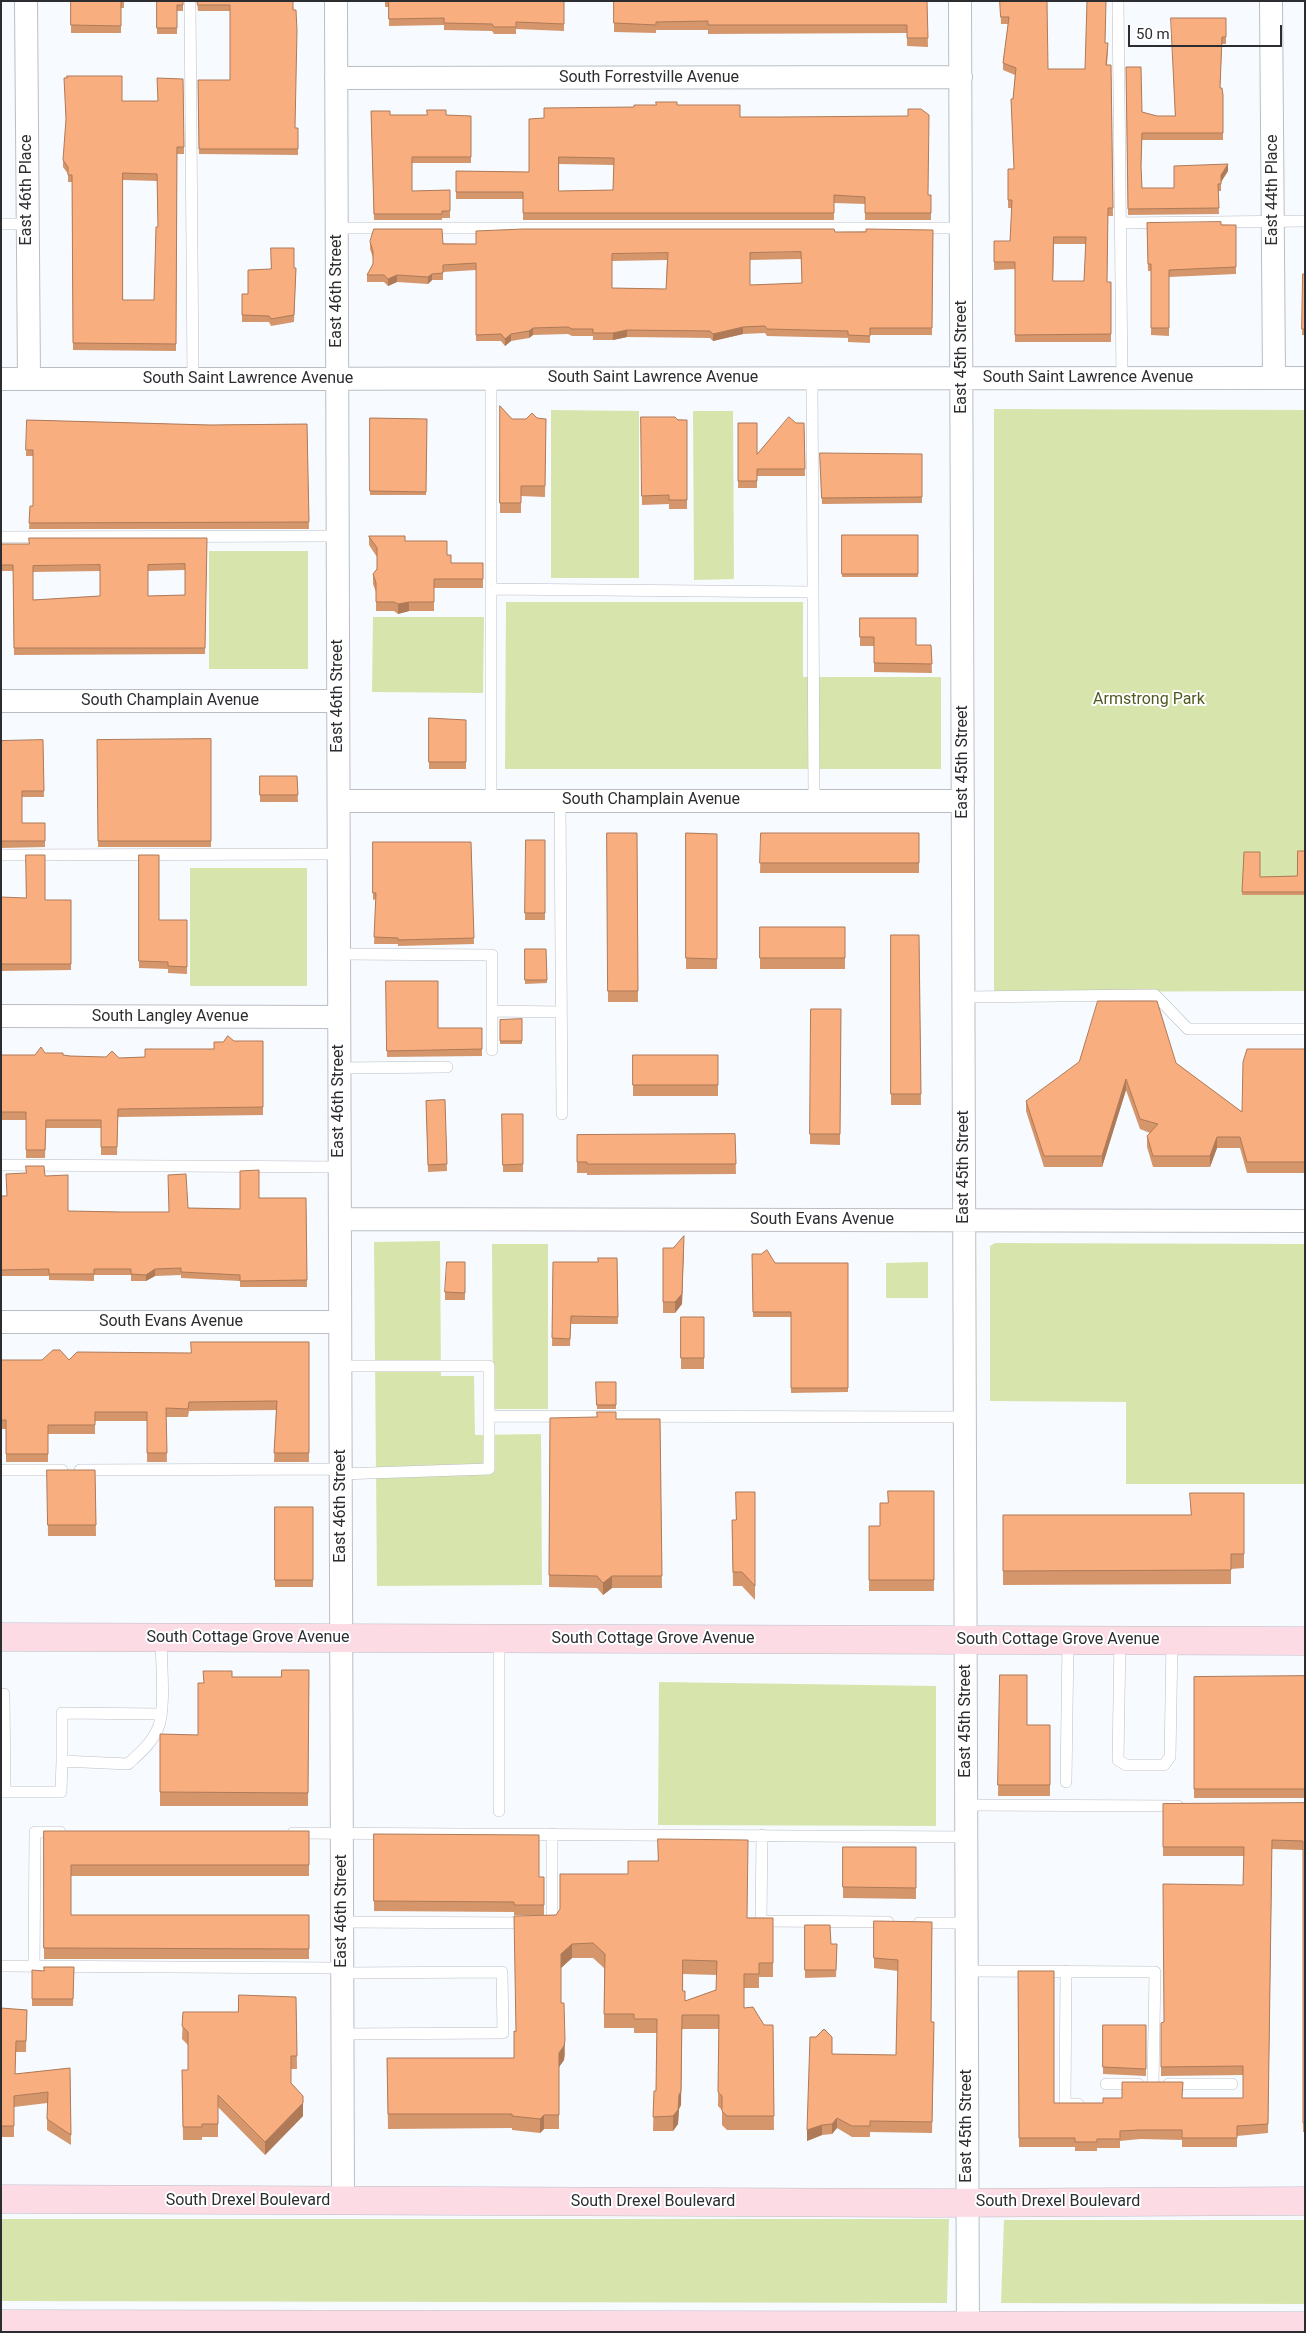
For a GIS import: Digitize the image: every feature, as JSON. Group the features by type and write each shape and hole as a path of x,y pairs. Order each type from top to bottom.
{"street":[{"name":"East 46th Place","path":"26,1 29,379"},
{"name":"East 46th Street","path":"336,1 342,2201"},
{"name":"East 45th Street","path":"960,1 968,2329"},
{"name":"East 44th Place","path":"1271,1 1274,378"},
{"name":"South Forrestville Avenue","path":"336,78 961,78"},
{"name":"South Saint Lawrence Avenue","path":"1,379 1305,378"},
{"name":"South Champlain Avenue","path":"1,701 338,701"},
{"name":"South Champlain Avenue","path":"338,801 963,801"},
{"name":"South Langley Avenue","path":"1,1016 339,1018"},
{"name":"South Evans Avenue","path":"340,1219 1305,1221"},
{"name":"South Evans Avenue","path":"1,1322 340,1322"},
{"name":"South Cottage Grove Avenue","path":"1,1638 1305,1641"},
{"name":"South Drexel Boulevard","path":"1,2199 968,2202 1305,2201"},
{"path":"1,2324 340,2329 968,2329 1305,2326"}],"lane":[{"path":"190,1 193,379"},
{"path":"1118,1 1122,378"},
{"path":"1121,223 1305,221"},
{"path":"1,224 28,224"},
{"path":"337,228 961,228"},
{"path":"812,378 814,800"},
{"path":"491,379 492,800"},
{"path":"1,537 338,536"},
{"path":"491,588 812,592"},
{"path":"560,800 562,1114"},
{"path":"1,855 339,854"},
{"path":"339,954 492,955 492,1050"},
{"path":"964,996 1155,995 1188,1029 1305,1029"},
{"path":"492,1011 561,1012"},
{"path":"339,1068 447,1067"},
{"path":"1,1165 340,1166"},
{"path":"1,1470 341,1471 489,1469 489,1366 340,1366"},
{"path":"489,1416 965,1417"},
{"path":"62,1761 128,1764 146,1748 158,1727 161,1714 161,1638"},
{"path":"499,1811 500,1639"},
{"path":"1066,1782 1068,1640"},
{"path":"1120,1640 1118,1760 1126,1765 1164,1765 1170,1756 1172,1641"},
{"path":"4,1694 3,1792 61,1792 62,1713 161,1714"},
{"path":"966,1805 1195,1806"},
{"path":"34,1967 35,1832 74,1832"},
{"path":"277,1833 966,1837"},
{"path":"342,1922 552,1923 552,1834"},
{"path":"762,1835 761,1921 967,1923"},
{"path":"1,1966 502,1972 502,2033 342,2034"},
{"path":"967,1971 1155,1972 1153,2084"},
{"path":"1066,1971 1065,2104 1091,2103"},
{"path":"1106,2084 1232,2084"}],"green space":[{"name":"Armstrong Park","path":"994,409 1305,410 1305,991 994,992"},
{"path":"551,410 639,411 639,578 551,578"},
{"path":"693,411 733,411 734,579 694,580"},
{"path":"209,551 308,551 308,669 209,669"},
{"path":"506,602 803,602 803,677 941,677 941,769 505,769"},
{"path":"373,617 484,617 483,693 372,692"},
{"path":"190,868 307,868 307,986 190,986"},
{"path":"440,1241 441,1376 474,1376 475,1435 541,1434 542,1585 377,1586 374,1242"},
{"path":"995,1243 1305,1244 1305,1484 1126,1484 1126,1402 990,1401 990,1246"},
{"path":"492,1244 548,1244 548,1409 493,1409"},
{"path":"928,1262 928,1298 886,1298 886,1263"},
{"path":"659,1682 936,1686 936,1826 658,1825"},
{"path":"1,2219 949,2219 947,2303 1,2301"},
{"path":"1004,2220 1305,2220 1305,2304 1001,2303"}],"building":[{"path":"71,1 121,1 121,26 71,25"},
{"path":"157,1 183,1 183,5 177,5 177,28 157,28"},
{"path":"197,1 293,1 293,10 296,10 297,30 295,128 298,128 298,149 199,149 198,80 230,80 230,5 198,5"},
{"path":"389,1 564,1 564,24 516,22 516,27 494,27 492,24 444,23 444,18 389,19"},
{"path":"614,1 927,1 928,38 907,38 907,25 708,25 708,21 656,22 656,25 614,23"},
{"path":"1000,1 1047,1 1048,69 1085,69 1087,1 1106,1 1105,43 1108,43 1106,65 1111,65 1113,208 1108,208 1107,282 1111,282 1111,334 1015,335 1015,262 994,262 994,241 1010,241 1012,200 1008,200 1008,169 1014,169 1011,99 1013,99 1016,68 1003,63 1009,17 1001,17","holes":["1054,237 1086,237 1084,281 1053,281"]},
{"path":"1171,18 1226,18 1226,37 1222,37 1220,88 1222,88 1223,95 1223,133 1142,133 1142,188 1174,188 1174,166 1228,164 1221,175 1221,184 1218,184 1219,208 1128,209 1126,67 1141,67 1142,112 1157,116 1175,116"},
{"path":"67,76 122,76 122,101 158,101 157,78 183,79 184,147 177,147 176,344 73,343 72,175 68,175 68,167 63,160 66,119 64,78 67,78","holes":["123,173 157,174 158,227 156,227 154,300 123,300"]},
{"path":"656,102 677,102 677,105 740,105 740,117 908,116 908,109 921,109 929,115 928,195 931,195 931,213 865,213 865,197 834,195 834,213 523,213 523,192 456,192 456,171 529,172 529,119 544,118 544,108 656,105","holes":["559,157 614,158 613,190 559,191"]},
{"path":"427,110 446,110 446,115 471,116 471,157 412,157 412,191 450,190 450,211 442,211 442,214 374,214 371,111 390,111 390,115 427,115"},
{"path":"1221,222 1221,225 1236,225 1236,267 1169,270 1169,328 1151,328 1151,264 1148,264 1147,223"},
{"path":"374,229 442,229 443,244 476,244 476,231 523,229 834,229 835,232 866,232 866,229 933,230 932,328 870,328 870,336 848,335 848,331 767,329 765,326 743,327 713,334 710,331 627,330 613,333 593,333 593,329 572,329 568,327 533,328 529,331 511,334 505,339 501,334 476,335 476,263 443,265 443,273 432,274 428,277 397,275 388,279 384,275 367,275 373,264 373,251 370,242","holes":["801,252 802,283 750,285 750,253","668,253 666,289 612,288 612,254"]},
{"path":"271,248 294,248 294,268 296,268 294,315 271,319 269,316 242,315 242,294 248,294 248,270 271,269"},
{"path":"1303,274 1305,274 1305,329 1302,329"},
{"path":"500,406 512,419 526,419 532,413 537,418 546,419 545,486 521,486 521,503 500,503"},
{"path":"641,417 675,417 678,420 687,420 687,500 669,500 669,495 642,496"},
{"path":"789,417 796,423 804,423 805,469 757,469 757,481 738,481 738,423 757,423 757,454"},
{"path":"370,418 427,419 426,492 370,491"},
{"path":"27,420 210,425 307,424 309,522 29,523 30,506 33,506 33,450 26,450"},
{"path":"820,453 922,454 922,497 822,498"},
{"path":"842,535 918,535 918,574 842,574"},
{"path":"369,536 405,536 405,541 447,541 447,555 451,555 451,563 483,563 483,579 434,579 434,602 398,604 394,602 376,602 376,583 373,574 377,569 377,548"},
{"path":"29,538 207,538 205,648 14,648 13,565 1,565 1,544 29,544","holes":["185,564 185,595 148,596 148,565","100,565 100,596 33,600 33,566"]},
{"path":"860,618 916,618 916,645 931,645 932,664 874,663 874,637 860,637"},
{"path":"429,718 466,720 466,762 429,762"},
{"path":"211,739 211,841 98,841 97,740"},
{"path":"43,740 44,791 22,791 22,823 45,823 45,841 1,841 1,741"},
{"path":"260,776 297,776 298,795 260,795"},
{"path":"607,833 637,833 638,991 608,991"},
{"path":"686,833 717,834 717,959 686,958"},
{"path":"761,833 919,833 919,863 760,863"},
{"path":"526,840 545,840 545,913 525,913"},
{"path":"373,842 471,842 474,938 398,940 398,938 374,937 376,893 373,893"},
{"path":"1298,851 1305,851 1305,892 1242,892 1244,852 1260,852 1260,877 1297,876"},
{"path":"26,855 45,855 45,900 71,900 71,964 1,964 1,897 26,898"},
{"path":"139,855 159,855 159,920 187,920 187,967 168,966 168,962 139,961"},
{"path":"760,927 845,927 845,958 760,958"},
{"path":"891,935 919,935 921,1094 891,1094"},
{"path":"525,949 546,949 547,980 525,980"},
{"path":"386,981 438,981 438,1028 482,1028 482,1049 387,1051"},
{"path":"1098,1001 1157,1001 1176,1063 1242,1112 1243,1062 1247,1049 1305,1049 1305,1162 1247,1162 1240,1137 1217,1137 1210,1156 1153,1156 1147,1136 1158,1124 1140,1119 1126,1079 1102,1156 1044,1156 1026,1101 1079,1062"},
{"path":"811,1009 841,1009 840,1134 810,1134"},
{"path":"522,1019 522,1041 500,1041 500,1020"},
{"path":"228,1036 234,1041 263,1041 263,1107 118,1109 117,1147 101,1147 101,1120 46,1120 45,1150 26,1150 26,1112 1,1112 1,1055 35,1055 41,1047 45,1053 63,1053 63,1055 70,1056 106,1057 112,1051 119,1058 145,1057 145,1049 214,1049 214,1042 223,1042"},
{"path":"633,1055 718,1055 718,1085 633,1085"},
{"path":"445,1100 447,1164 428,1165 426,1101"},
{"path":"502,1114 523,1114 523,1164 503,1165"},
{"path":"735,1134 736,1164 587,1164 587,1162 577,1162 577,1135"},
{"path":"26,1166 44,1166 45,1176 68,1175 68,1211 122,1212 169,1212 168,1175 186,1174 188,1208 240,1209 240,1171 259,1170 259,1198 306,1198 307,1280 240,1281 240,1275 181,1272 181,1268 155,1269 146,1275 131,1274 131,1269 94,1269 94,1274 49,1274 49,1269 1,1270 1,1196 7,1196 6,1174 26,1173"},
{"path":"684,1236 682,1294 675,1302 663,1302 663,1248 673,1248"},
{"path":"767,1250 775,1263 848,1263 848,1388 791,1388 791,1312 753,1312 752,1254 761,1254"},
{"path":"598,1258 617,1258 618,1317 571,1316 570,1339 552,1338 553,1262 598,1262"},
{"path":"447,1262 465,1262 465,1293 445,1292"},
{"path":"681,1317 704,1317 704,1358 681,1358"},
{"path":"191,1342 309,1342 309,1453 274,1453 277,1401 189,1402 188,1409 166,1408 167,1453 147,1453 147,1412 95,1412 95,1425 48,1425 48,1454 6,1454 6,1420 1,1420 1,1360 42,1360 53,1350 60,1350 69,1360 77,1352 191,1353"},
{"path":"596,1382 616,1382 616,1405 597,1405"},
{"path":"597,1412 616,1412 616,1419 660,1419 662,1576 612,1576 603,1583 597,1576 549,1575 550,1418 597,1417"},
{"path":"47,1470 95,1470 96,1525 48,1525"},
{"path":"888,1491 934,1491 934,1580 869,1580 869,1526 880,1526 880,1503 888,1503"},
{"path":"736,1492 755,1492 755,1586 742,1572 733,1572 732,1520 736,1520"},
{"path":"1190,1493 1244,1493 1244,1554 1231,1554 1231,1570 1003,1571 1003,1515 1191,1515"},
{"path":"275,1507 313,1507 313,1580 275,1580"},
{"path":"282,1670 309,1670 308,1793 160,1792 160,1734 198,1735 198,1683 204,1683 203,1671 232,1671 232,1677 281,1677"},
{"path":"1000,1675 1027,1675 1027,1725 1050,1725 1050,1785 998,1785"},
{"path":"1305,1676 1305,1789 1194,1789 1194,1677"},
{"path":"1305,1803 1305,2123 1303,2123 1303,1841 1272,1840 1268,2124 1237,2126 1237,2138 1182,2138 1182,2130 1140,2130 1120,2131 1120,2139 1097,2139 1097,2142 1075,2142 1075,2138 1019,2138 1018,1971 1054,1971 1054,2103 1103,2103 1103,2098 1122,2098 1122,2082 1183,2082 1182,2098 1243,2098 1243,2066 1161,2067 1161,2023 1164,2022 1163,1884 1243,1885 1244,1847 1163,1847 1163,1804"},
{"path":"44,1831 309,1831 309,1865 71,1865 71,1915 309,1915 309,1949 44,1948"},
{"path":"374,1834 539,1835 539,1877 544,1877 544,1905 514,1905 514,1902 374,1901"},
{"path":"658,1839 748,1840 747,1918 773,1918 773,1963 759,1963 759,1974 744,1974 744,2008 753,2007 764,2025 773,2025 774,2116 727,2116 722,2111 722,2096 718,2092 719,2015 682,2015 681,2091 678,2110 673,2116 653,2117 654,2091 656,2091 657,2019 634,2019 634,2014 604,2014 605,1954 593,1943 572,1944 561,1954 561,2003 564,2003 565,2040 564,2046 559,2053 559,2115 544,2115 540,2119 512,2116 512,2114 388,2114 387,2058 514,2058 514,2031 516,2032 514,1916 556,1915 560,1909 560,1874 628,1874 628,1861 658,1861","holes":["683,1960 717,1961 716,1990 685,2001 685,1991 683,1991"]},
{"path":"843,1847 916,1847 916,1888 843,1887"},
{"path":"874,1921 932,1922 931,2022 934,2022 932,2122 870,2121 870,2126 852,2126 837,2118 832,2124 807,2130 810,2037 816,2037 824,2029 832,2037 832,2054 896,2055 898,1960 874,1958"},
{"path":"805,1925 830,1925 831,1944 837,1944 836,1970 805,1970"},
{"path":"44,1967 74,1967 73,1999 32,1999 32,1970 44,1971"},
{"path":"239,1995 296,1997 297,2056 291,2056 291,2083 303,2096 303,2103 265,2142 218,2095 218,2124 202,2124 202,2127 183,2127 182,2070 188,2070 188,2032 182,2026 183,2012 238,2012"},
{"path":"1,2008 27,2010 26,2041 16,2041 15,2074 70,2068 71,2135 47,2119 48,2092 14,2096 14,2126 1,2126"},
{"path":"1103,2025 1146,2025 1146,2069 1103,2067"}]}
